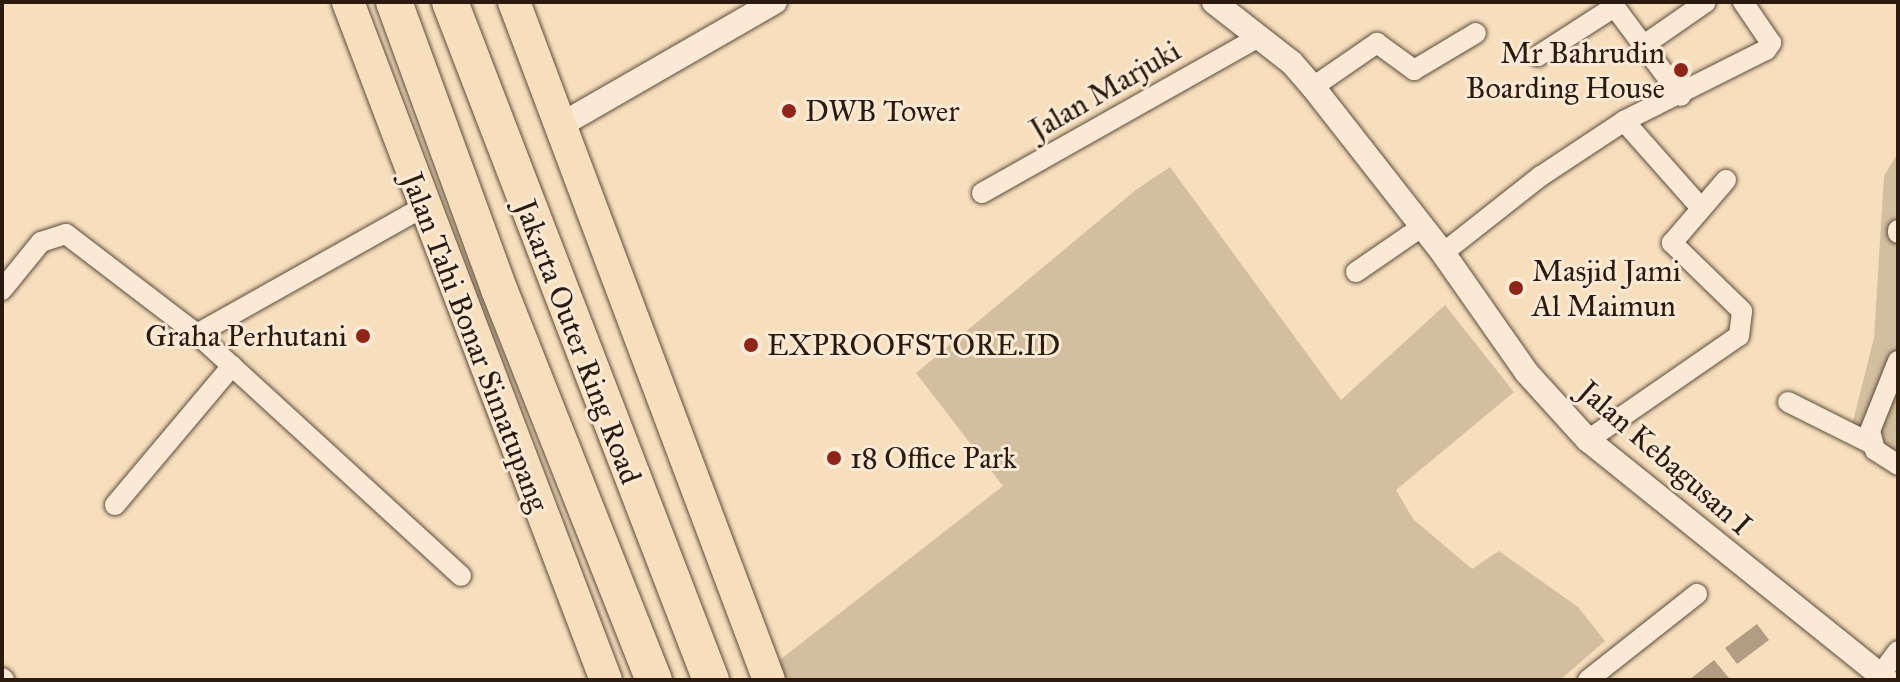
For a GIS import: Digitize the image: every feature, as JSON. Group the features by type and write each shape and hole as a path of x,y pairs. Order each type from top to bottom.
{"highway":[{"name":"Jalan Tahi Bonar Simatupang","path":"348,2 423,207 606,680"},
{"name":"Jakarta Outer Ring Road","path":"394,2 499,289 654,680"},
{"name":"Jakarta Outer Ring Road","path":"450,2 711,680"},
{"path":"514,2 769,680"}],"street":[{"path":"559,126 775,2"},
{"name":"Jalan Kebagusan I","path":"1214,2 1292,63 1313,87 1423,226 1527,373 1588,440 1890,678"},
{"path":"1644,45 1706,2"},
{"path":"1443,253 1541,176 1624,121 1681,96 1770,47 1743,2"},
{"path":"1538,56 1613,4 1681,96"},
{"path":"1313,87 1377,43 1414,70 1476,33"},
{"name":"Jalan Marjuki","path":"982,193 1257,38"},
{"path":"1624,121 1700,207"},
{"path":"1588,440 1739,336 1742,311 1672,243 1726,180"},
{"path":"197,334 423,207"},
{"path":"1356,272 1423,226"},
{"path":"2,290 41,242 66,234 197,334 461,576"},
{"path":"1870,443 1898,361"},
{"path":"115,505 232,366"},
{"path":"1788,402 1870,443 1898,465"},
{"path":"1592,679 1697,594"},
{"path":"1890,678 1898,651"}],"shaded area":[{"path":"1898,153 1898,453 1849,437 1874,338 1884,176"},
{"path":"1170,167 1341,400 1445,305 1514,392 1396,490 1413,519 1472,569 1499,551 1578,607 1605,641 1560,680 754,680 1003,486 916,373 1137,189"},
{"path":"1757,624 1769,640 1737,664 1725,648"},
{"path":"1714,660 1729,678 1689,680"}],"place":[{"name":"Mr Bahrudin Boarding House","path":"1681,70"},
{"name":"DWB Tower","path":"789,111"},
{"name":"Masjid Jami Al Maimun","path":"1516,288"},
{"name":"Graha Perhutani","path":"363,336"},
{"name":"EXPROOFSTORE.ID","path":"751,345"},
{"name":"18 Office Park","path":"834,458"}]}
